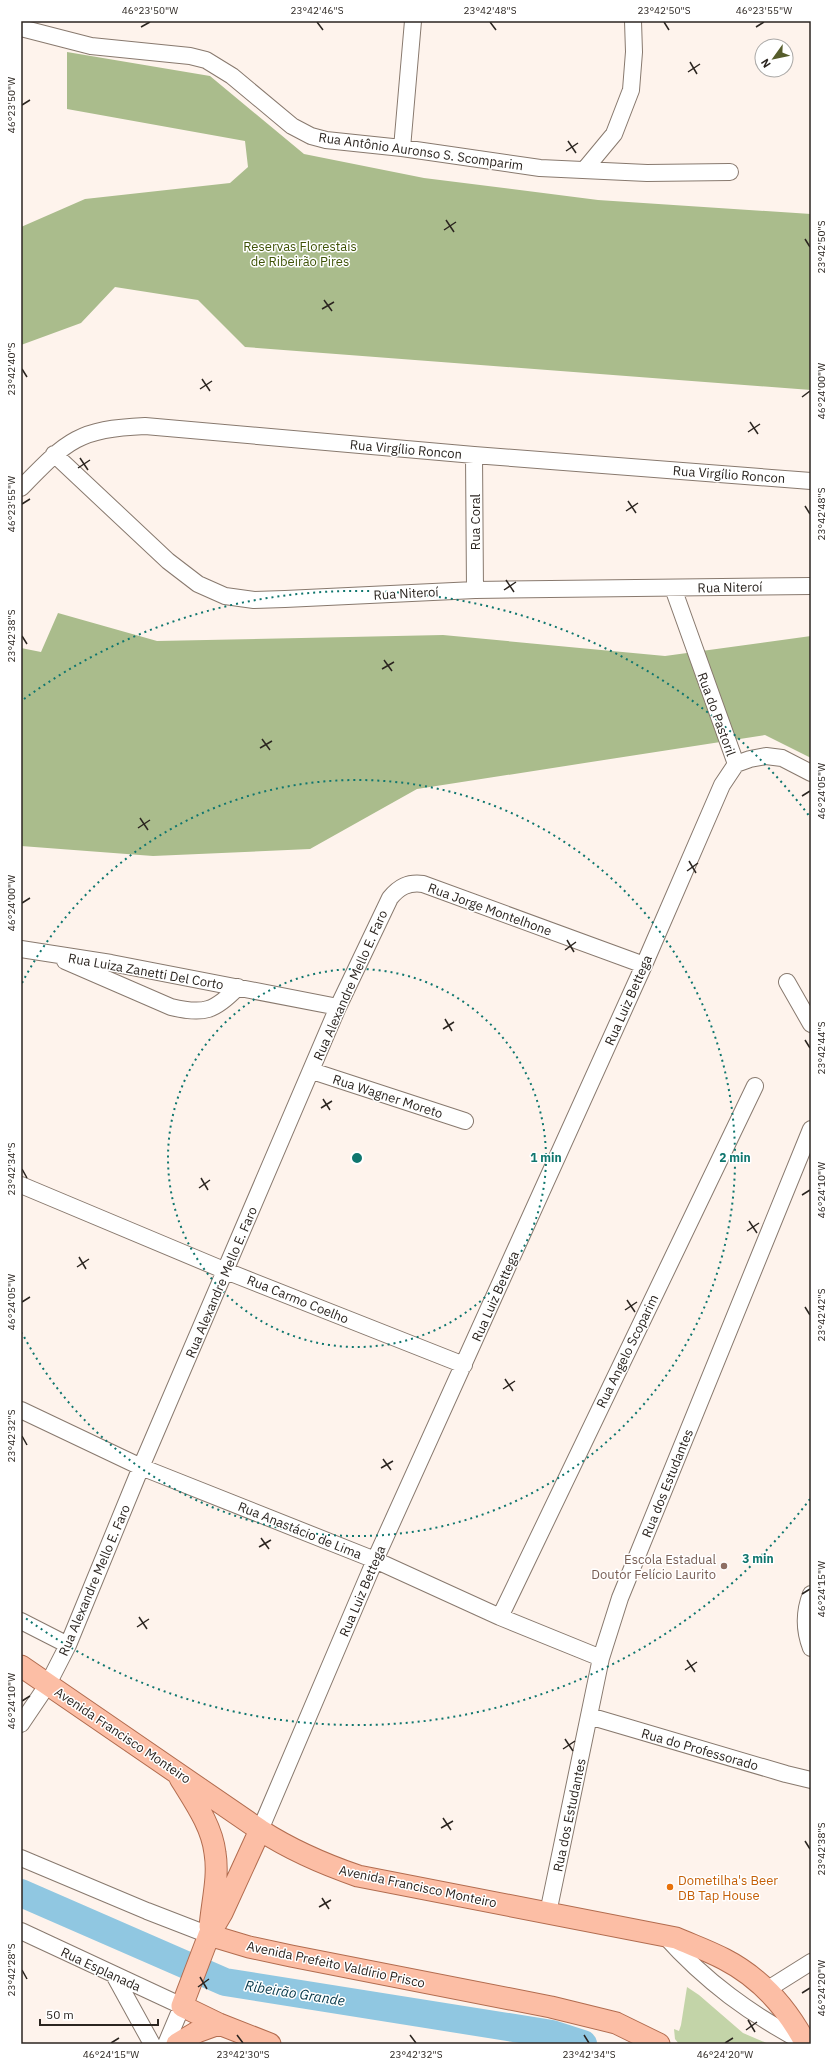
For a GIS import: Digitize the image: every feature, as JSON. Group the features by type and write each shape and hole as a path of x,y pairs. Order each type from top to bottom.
{"main road":[{"name":"Avenida Francisco Monteiro","path":"21,1666 283,1845 321,1863 358,1876 664,1935 724,1959 768,1990 792,2019 806,2043"},
{"path":"176,1771 198,1807 215,1852 216,1874 206,1944"},
{"path":"260,1830 206,1944 182,2006 219,2024 270,2044"},
{"name":"Avenida Prefeito Valdírio Prisco","path":"206,1944 249,1947 551,2007 616,2023 659,2044"},
{"path":"177,2044 197,2032 219,2024"}],"street":[{"path":"402,148 413,21"},
{"path":"585,169 614,134 632,90 634,52 633,21"},
{"name":"Rua Antônio Auronso S. Scomparim","path":"21,28 91,46 190,56 206,60 232,76 292,126 311,136 326,140 402,148 540,168 647,173 730,172"},
{"name":"Rua Virgílio Roncon","path":"21,488 54,454 74,440 91,432 112,428 145,426 474,455 811,481"},
{"name":"Rua Niteroí","path":"54,454 168,561 198,584 225,596 254,600 285,600 475,590 811,586"},
{"name":"Rua Coral","path":"474,455 475,590"},
{"name":"Rua do Pastoril","path":"673,588 736,764 750,759 771,757 782,758 811,773"},
{"name":"Rua Luiz Bettega","path":"260,1830 375,1560 644,965 722,785 736,764"},
{"name":"Rua Jorge Montelhone","path":"402,886 413,883 423,884 644,965"},
{"name":"Rua Alexandre Mello E. Faro","path":"21,1724 48,1684 68,1645 141,1467 312,1071 338,1007 382,911 390,898 402,886"},
{"name":"Rua Luiza Zanetti Del Corto","path":"21,949 111,963 338,1007"},
{"name":"Rua Luiza Zanetti Del Corto","path":"53,955 88,972 171,1007 187,1011 199,1012 214,1009 224,1002 238,987"},
{"path":"787,982 811,1024"},
{"name":"Rua Wagner Moreto","path":"312,1071 465,1121"},
{"name":"Rua Angelo Scoparim","path":"500,1617 755,1086"},
{"name":"Rua dos Estudantes","path":"548,1913 601,1658 620,1598 810,1132"},
{"name":"Rua Carmo Coelho","path":"21,1185 226,1271 464,1365"},
{"name":"Rua Anastácio de Lima","path":"21,1410 141,1467 375,1560 500,1617 601,1658"},
{"path":"811,1594 806,1613 805,1627 811,1648"},
{"path":"21,1621 68,1645"},
{"name":"Rua do Professorado","path":"589,1716 811,1780"},
{"name":"Avenida Prefeito Valdírio Prisco","path":"21,1858 147,1911 206,1944"},
{"name":"Rua Esplanada","path":"21,1931 182,2006"},
{"path":"664,1935 688,1962 732,1999 776,2028 806,2043"},
{"path":"768,1990 811,1962"},
{"path":"114,1975 152,2044"},
{"path":"166,2044 182,2006"}],"green space":[{"name":"Reservas Florestais de Ribeirão Pires","path":"67,52 210,76 304,154 424,178 598,200 811,214 811,390 245,347 198,300 115,287 81,323 21,345 21,227 85,199 230,183 248,167 245,141 67,109"},
{"path":"58,613 157,641 443,635 665,656 811,636 811,758 765,735 417,789 310,849 153,856 21,846 21,648 41,652"},
{"path":"687,1987 699,1995 743,2033 769,2044 679,2044 675,2039 674,2029 679,2031 681,2025"}],"waterway":[{"name":"Ribeirão Grande","path":"21,1893 225,1982 552,2034 583,2044"}],"place":[{"name":"Escola Estadual Doutor Felício Laurito","path":"724,1566"},
{"name":"Dometilha's Beer DB Tap House","path":"670,1887"}]}
